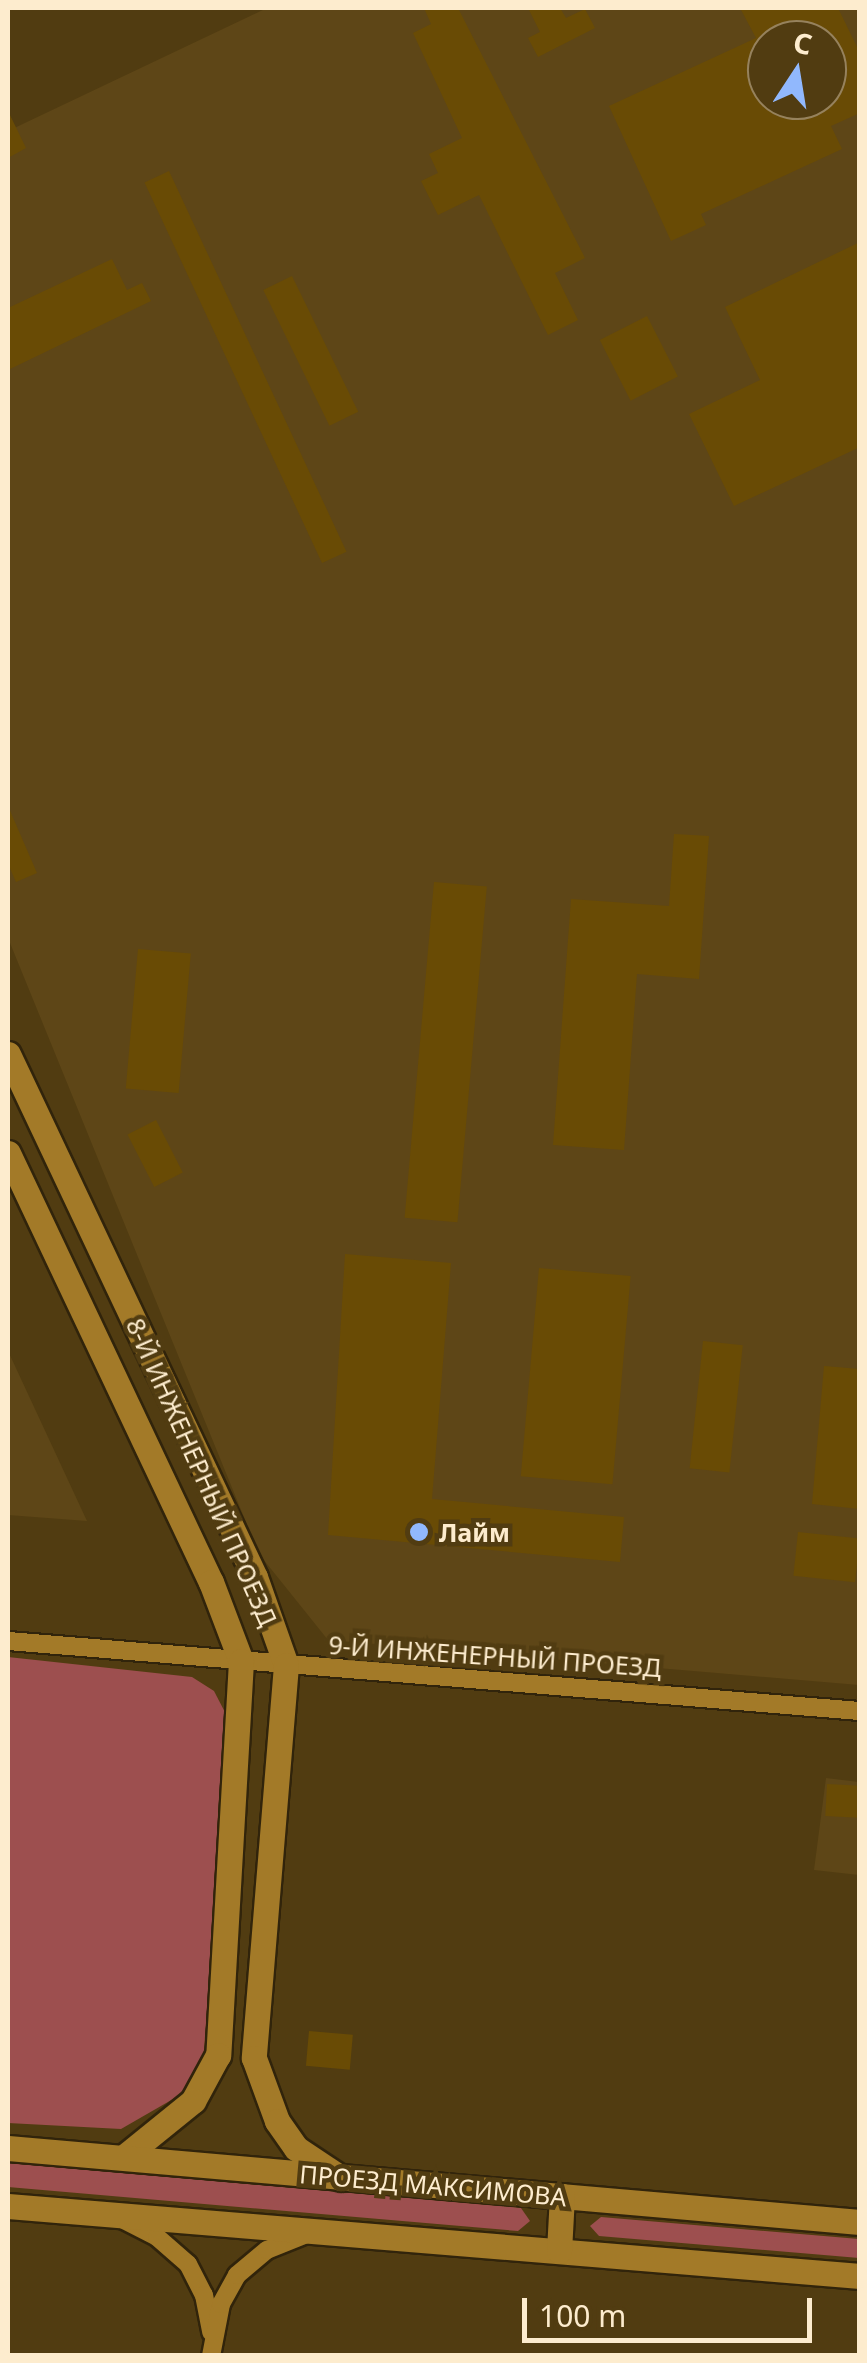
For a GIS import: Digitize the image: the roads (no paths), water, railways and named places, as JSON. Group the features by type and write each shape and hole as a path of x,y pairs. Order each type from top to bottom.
{"street":[{"name":"8-Й ИНЖЕНЕРНЫЙ ПРОЕЗД","path":"8,1054 255,1577 286,1665 254,2058 266,2100 286,2135 314,2163 341,2178"},
{"name":"8-Й ИНЖЕНЕРНЫЙ ПРОЕЗД","path":"8,1152 211,1582 240,1661 218,2056 193,2101 125,2156"},
{"name":"9-Й ИНЖЕНЕРНЫЙ ПРОЕЗД","path":"8,1641 860,1711"},
{"name":"ПРОЕЗД МАКСИМОВА","path":"8,2148 860,2222"},
{"path":"559,2251 562,2196"},
{"path":"8,2206 860,2276"},
{"path":"112,2214 158,2237 188,2264 204,2295 212,2349"},
{"path":"212,2349 221,2304 237,2275 267,2250 316,2230"}],"place":[{"name":"Лайм","path":"419,1532"}]}
